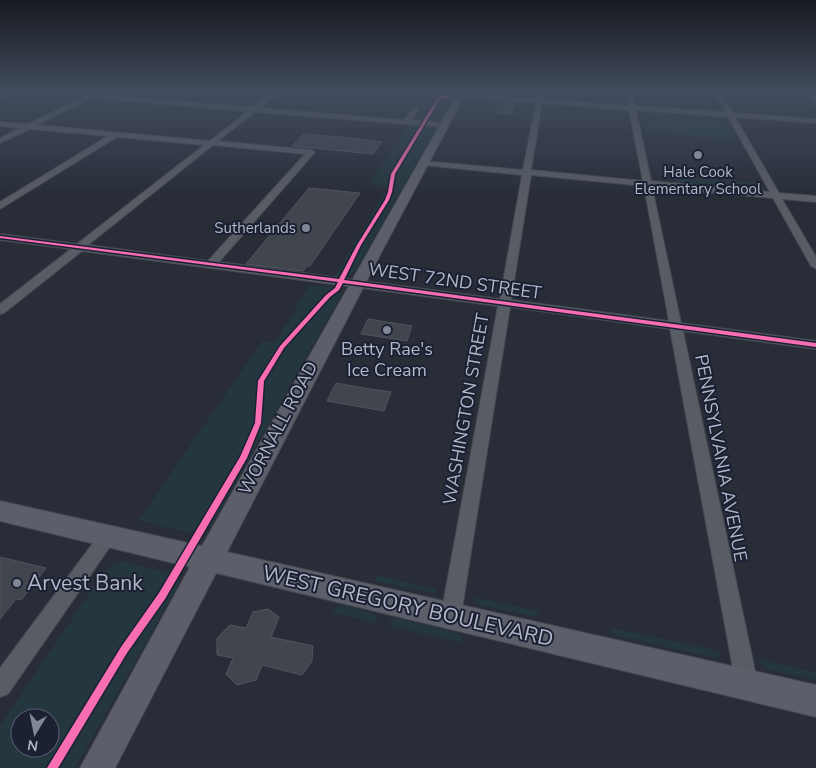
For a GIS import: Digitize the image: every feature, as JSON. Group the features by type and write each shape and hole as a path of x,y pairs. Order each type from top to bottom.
{"main road":[{"name":"WORNALL ROAD","path":"97,768 357,283 443,127"},
{"name":"WEST GREGORY BOULEVARD","path":"0,512 816,701"}],"street":[{"path":"0,141 27,127"},
{"path":"38,127 311,152 211,264"},
{"path":"0,310 230,127"},
{"name":"WASHINGTON STREET","path":"451,616 534,127"},
{"name":"PENNSYLVANIA AVENUE","path":"637,127 747,685"},
{"path":"737,127 816,266"},
{"path":"0,206 116,134"},
{"path":"423,163 816,200"},
{"name":"WEST 72ND STREET","path":"0,237 816,345"},
{"path":"0,686 108,536"}],"shaded area":[{"path":"407,127 437,127 354,273 346,277 334,278 388,187 369,184"},
{"path":"644,127 730,127 739,142 735,139 649,133 649,135 646,135"},
{"path":"677,176 731,181 735,189 676,183 674,178 677,178"},
{"path":"734,181 761,183 766,192 737,189"},
{"path":"310,285 336,288 341,295 211,526 203,530 185,531 166,528 139,520 262,341 275,342"},
{"path":"124,562 170,573 179,581 177,588 75,768 0,768 0,726 10,711 10,758 60,758 60,708 12,708 101,576 113,564"},
{"path":"376,575 436,589 436,594 375,581"},
{"path":"474,597 541,612 535,617 476,604"},
{"path":"346,606 376,615 378,623 331,612 337,607"},
{"path":"394,618 456,632 461,638 461,643 387,625"},
{"path":"609,627 719,651 720,656 715,658 614,635"},
{"path":"756,659 816,672 816,680 769,670"}],"building":[{"path":"304,134 382,142 373,154 292,146"},
{"name":"Sutherlands","path":"309,188 360,193 310,266 307,266 303,271 246,264"},
{"name":"Betty Rae's Ice Cream","path":"368,319 412,326 407,341 361,334"},
{"path":"336,383 391,392 384,411 327,401"},
{"name":"Arvest Bank","path":"0,557 46,568 21,600 16,599 0,619"},
{"path":"268,609 279,617 271,637 313,646 312,661 302,675 262,665 256,680 237,685 226,674 233,658 217,655 217,638 230,625 246,628 253,612"}],"cycle path":[{"path":"52,768 124,650 162,596 243,458 258,423 261,381 282,347 328,296 337,289 359,245 387,200 393,174 422,127"},
{"path":"0,237 816,345"}],"place":[{"name":"Hale Cook Elementary School","path":"698,155"},
{"name":"Sutherlands","path":"306,228"},
{"name":"Betty Rae's Ice Cream","path":"387,330"},
{"name":"Arvest Bank","path":"17,583"}]}
